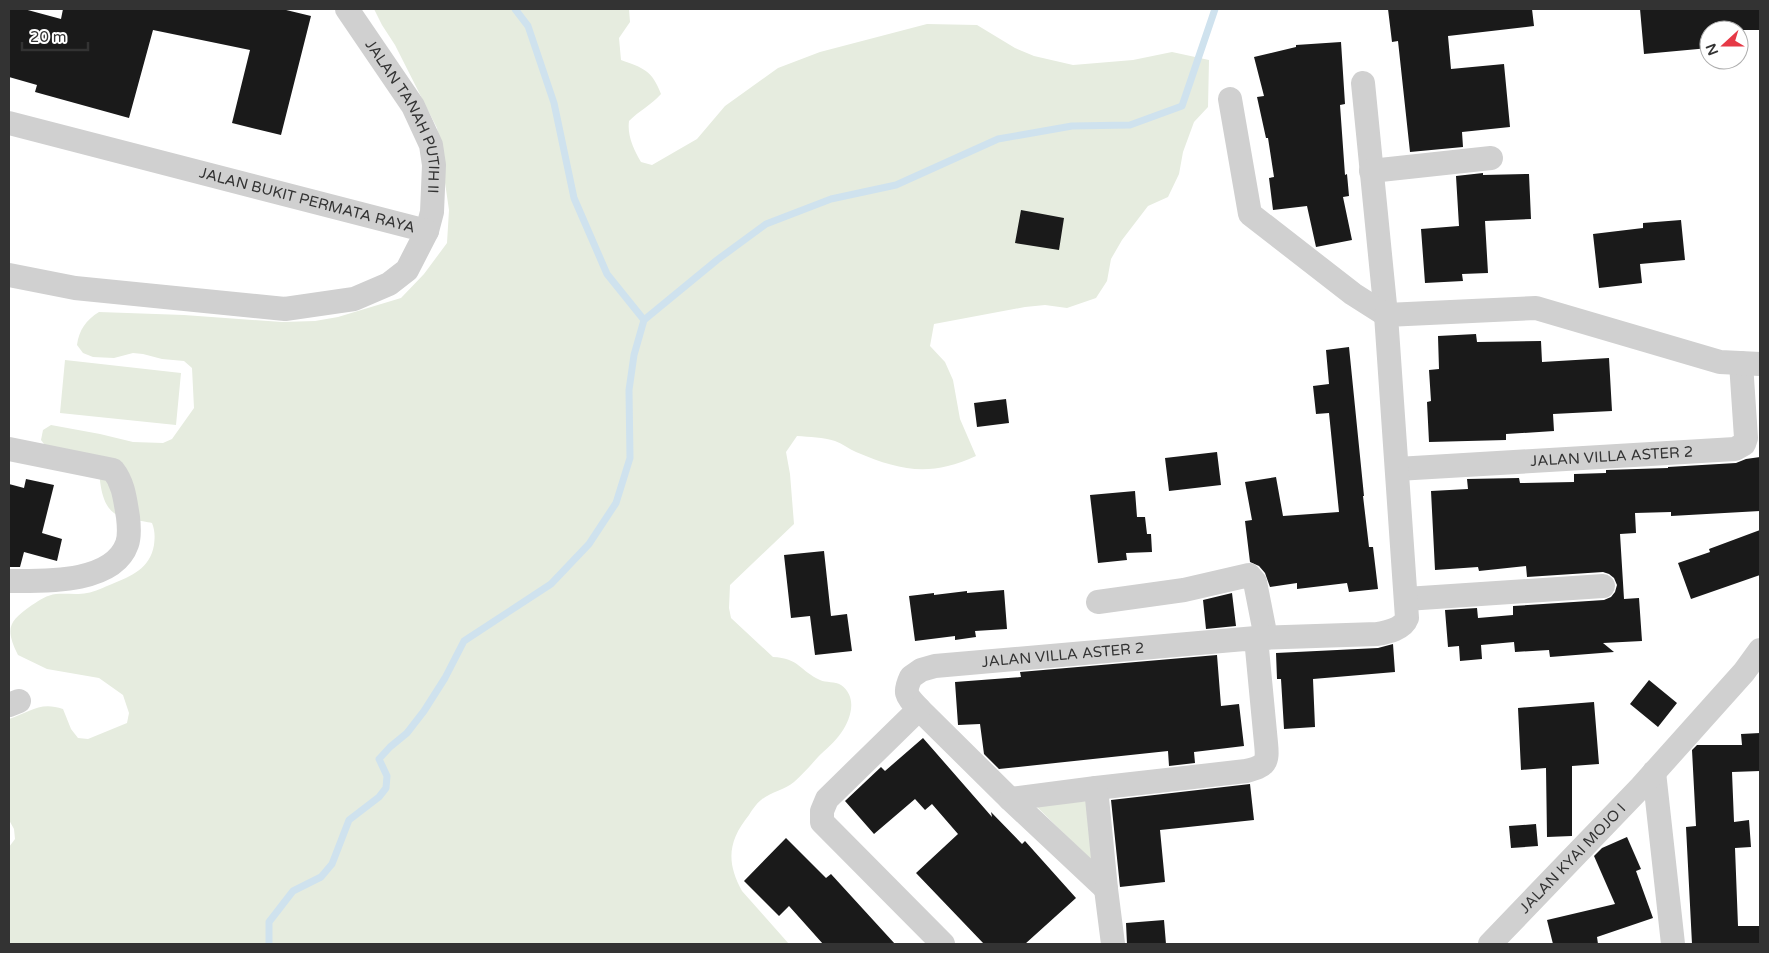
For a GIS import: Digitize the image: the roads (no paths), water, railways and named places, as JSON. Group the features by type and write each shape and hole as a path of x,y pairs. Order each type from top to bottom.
{"street":[{"name":"JALAN TANAH PUTIH II","path":"347,9 413,106 431,145 434,165 432,212 427,231"},
{"name":"JALAN VILLA ASTER 2","path":"1106,889 1010,798 908,697 907,685 911,677 922,670 935,666 1261,638 1386,632 1396,629 1406,622 1386,315 1363,83"},
{"path":"1230,98 1250,214 1352,294 1386,315"},
{"name":"JALAN BUKIT PERMATA RAYA","path":"9,123 427,231 406,270 388,284 354,299 285,309 75,288 9,276"},
{"path":"1371,171 1491,158"},
{"name":"JALAN VILLA ASTER 2","path":"1386,315 1536,308 1720,362 1751,364 1746,438 1744,444 1735,449 1397,469"},
{"path":"9,449 113,470 121,483 129,529 128,543 122,555 113,564 101,570 75,578 9,582"},
{"path":"1010,798 1246,771 1264,764 1267,760 1261,638 1255,582 1249,575 1184,590 1098,602"},
{"path":"1406,599 1603,586"},
{"name":"JALAN KYAI MOJO I","path":"1490,944 1654,772 1744,672 1760,650"},
{"path":"919,708 826,799 822,811 822,822 943,944"},
{"path":"1654,772 1674,944"},
{"path":"1096,788 1113,944"}],"waterway":[{"path":"515,9 528,26 554,103 574,198 607,274 644,320"},
{"path":"269,944 269,922 293,891 321,877 332,864 349,820 379,797 386,788 387,776 379,759 407,733 424,711 445,678 464,641 551,584 589,544 616,503 630,458 629,390 634,355 644,320 717,260 766,224 831,199 896,185 998,139 1072,126 1130,125 1182,106 1215,9"}]}
